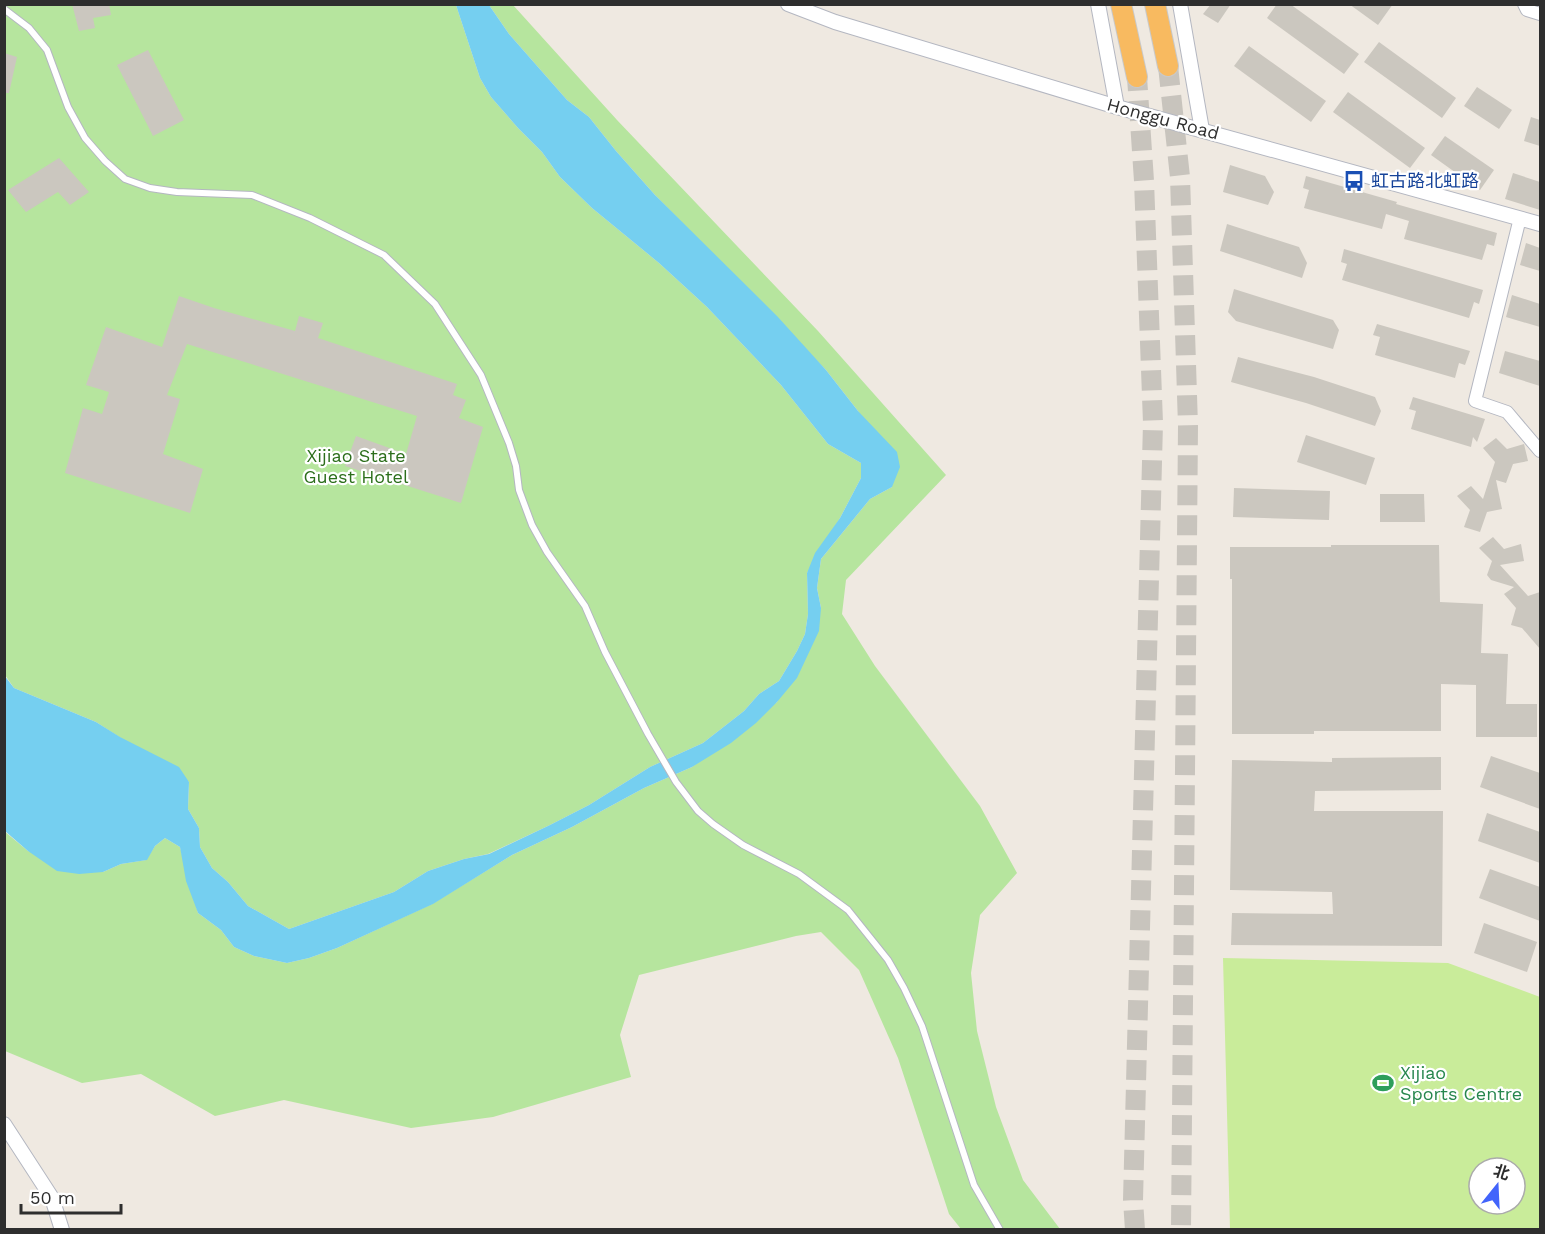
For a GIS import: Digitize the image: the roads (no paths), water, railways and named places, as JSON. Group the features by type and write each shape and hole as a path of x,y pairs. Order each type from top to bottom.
{"highway":[{"path":"1121,4 1137,77"},
{"path":"1155,4 1168,66"}],"street":[{"name":"Honggu Road","path":"788,4 835,22 1117,107 1540,224"},
{"path":"1098,4 1117,107"},
{"path":"1180,4 1202,130"},
{"path":"1524,4 1527,10 1540,14"},
{"path":"1520,218 1475,401 1507,412 1540,451"},
{"path":"4,1124 52,1197 62,1230"}],"lane":[{"path":"4,9 29,28 47,50 68,107 85,138 125,179 150,188 177,192 252,195 310,218 384,255 435,304 481,375 509,444 516,466 519,490 532,525 547,552 585,606 605,652 676,782 698,811 713,824 743,845 799,874 848,910 888,960 922,1026 974,1185 1000,1230"}],"water":[{"path":"456,5 489,5 509,34 567,100 589,117 655,195 777,316 826,370 858,411 897,452 900,467 892,487 870,499 821,559 817,588 821,608 819,631 797,678 756,723 731,743 692,767 644,788 572,827 512,855 433,904 337,948 287,963 254,956 234,947 221,930 198,913 186,881 180,847 165,838 155,846 147,860 121,864 103,872 79,874 57,871 28,851 5,831 4,675 14,688 96,722 179,767 189,782 188,809 199,828 200,847 212,868 228,882 248,906 289,929 394,892 428,871 464,859 489,854 550,825 589,805 650,767 703,743 744,711 759,694 779,681 797,651 805,634 808,614 807,573 815,553 840,518 861,478 861,463 828,444 781,385 707,307 659,263 592,208 560,177 542,152 491,97 480,78"}],"tunnel":[{"path":"1168,66 1180,177 1188,426 1181,1230"},
{"path":"1135,1230 1133,1200 1153,423 1144,181 1137,77"}],"place":[{"name":"虹古路北虹路","path":"1354,181"},
{"name":"Xijiao Sports Centre","path":"1383,1083"}],"park label":[{"name":"Xijiao State Guest Hotel","path":"356,466"}]}
